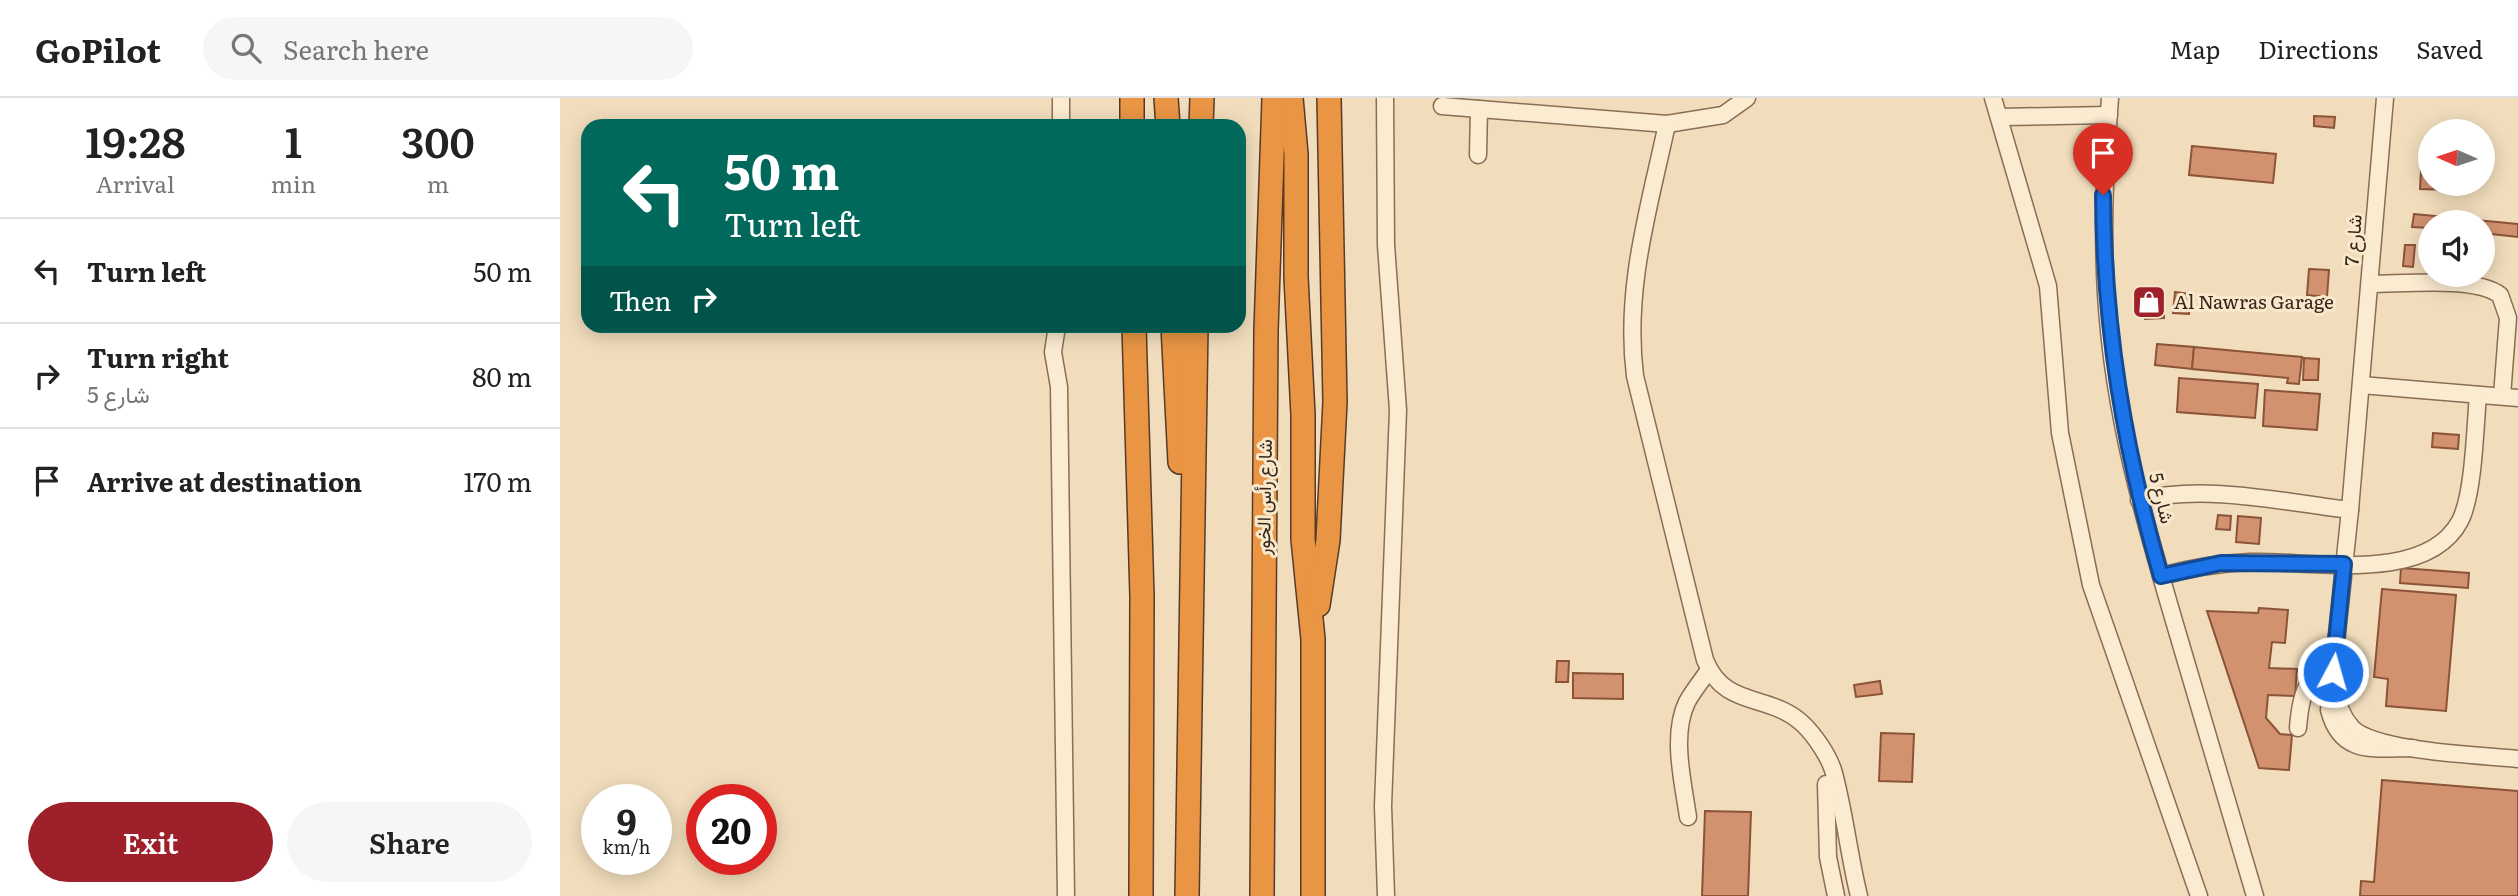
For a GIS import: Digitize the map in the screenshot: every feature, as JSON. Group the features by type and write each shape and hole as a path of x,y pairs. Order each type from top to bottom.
{"highway":[{"path":"1132,98 1132,119"},
{"path":"1166,98 1168,119"},
{"path":"1201,119 1202,98"},
{"name":"شارع رأس الخور","path":"1262,896 1266,330 1274,98"},
{"path":"1292,98 1296,154 1296,276 1303,415 1303,539 1313,639 1313,896"},
{"path":"1313,639 1328,540 1335,402 1329,98"},
{"path":"1330,217 1341,162 1343,98"},
{"path":"1134,333 1142,596 1141,896"},
{"path":"1172,333 1189,613"},
{"path":"1187,896 1189,613 1196,333"}],"street":[{"path":"1061,98 1061,119"},
{"path":"1385,98 1386,244 1398,410 1382,806 1386,896"},
{"path":"1442,106 1667,124 1723,115 1747,98"},
{"path":"1993,98 2048,286 2062,447 2091,585 2199,896"},
{"name":"شارع 5","path":"2110,98 2103,195 2106,292 2113,361 2138,500 2255,896"},
{"name":"شارع 7","path":"2385,98 2371,284 2333,672 2342,714 2353,728 2368,738 2413,748 2518,758"},
{"path":"1478,155 1479,109"},
{"path":"2000,117 2109,115"},
{"path":"1667,124 1633,281 1632,352 1635,376 1709,670 1729,692 1772,704 1793,716 1811,733 1832,769 1859,896"},
{"path":"2361,385 2510,397 2508,318 2500,295 2488,287 2470,285 2371,284"},
{"path":"1056,333 1054,352 1059,387 1066,896"},
{"path":"2161,576 2221,563 2344,564 2418,557 2438,546 2461,520 2467,496 2479,395"},
{"path":"2138,500 2160,495 2203,494 2350,510"},
{"path":"2298,728 2300,696 2308,681 2335,654"},
{"path":"1688,817 1682,771 1681,723 1687,703 1709,670"},
{"path":"1823,754 1827,844 1836,896"}],"building":[{"path":"2314,116 2335,117 2334,128 2314,126"},
{"path":"2192,146 2276,154 2273,183 2189,175"},
{"path":"2414,214 2418,214 2418,227 2412,227"},
{"path":"2495,222 2518,224 2518,237 2495,234"},
{"path":"2405,245 2415,245 2413,267 2403,266"},
{"path":"2309,269 2329,270 2327,297 2307,295"},
{"path":"2175,292 2191,294 2189,314 2173,313"},
{"path":"2163,297 2164,318 2145,319 2143,298"},
{"path":"2157,344 2194,347 2192,369 2155,365"},
{"path":"2194,347 2302,357 2299,384 2287,383 2288,378 2192,369"},
{"path":"2304,358 2319,359 2318,380 2303,380"},
{"path":"2179,378 2258,384 2255,418 2177,412"},
{"path":"2265,390 2320,394 2317,430 2263,426"},
{"path":"2433,433 2459,435 2458,449 2432,447"},
{"path":"2218,515 2231,516 2230,530 2216,529"},
{"path":"2238,516 2261,518 2259,544 2236,542"},
{"path":"2401,568 2469,573 2468,588 2400,583"},
{"path":"2382,589 2456,595 2446,711 2386,706 2388,679 2374,677"},
{"path":"2259,608 2288,610 2285,643 2272,642 2269,668 2297,669 2295,696 2268,695 2266,718 2280,734 2292,735 2289,770 2259,768 2207,611 2258,613"},
{"path":"1557,661 1569,661 1568,682 1556,682"},
{"path":"1573,673 1623,674 1623,699 1573,698"},
{"path":"1880,681 1882,694 1856,697 1854,685"},
{"path":"1881,733 1914,734 1912,782 1879,781"},
{"path":"2382,780 2518,791 2518,896 2360,896 2361,881 2374,882"},
{"path":"1705,811 1751,812 1748,896 1702,896"}],"place":[{"name":"Al Nawras Garage","path":"2149,302"}],"route":[{"path":"2103,195 2109,334 2138,500 2161,576 2221,563 2344,564 2333,672"}]}
